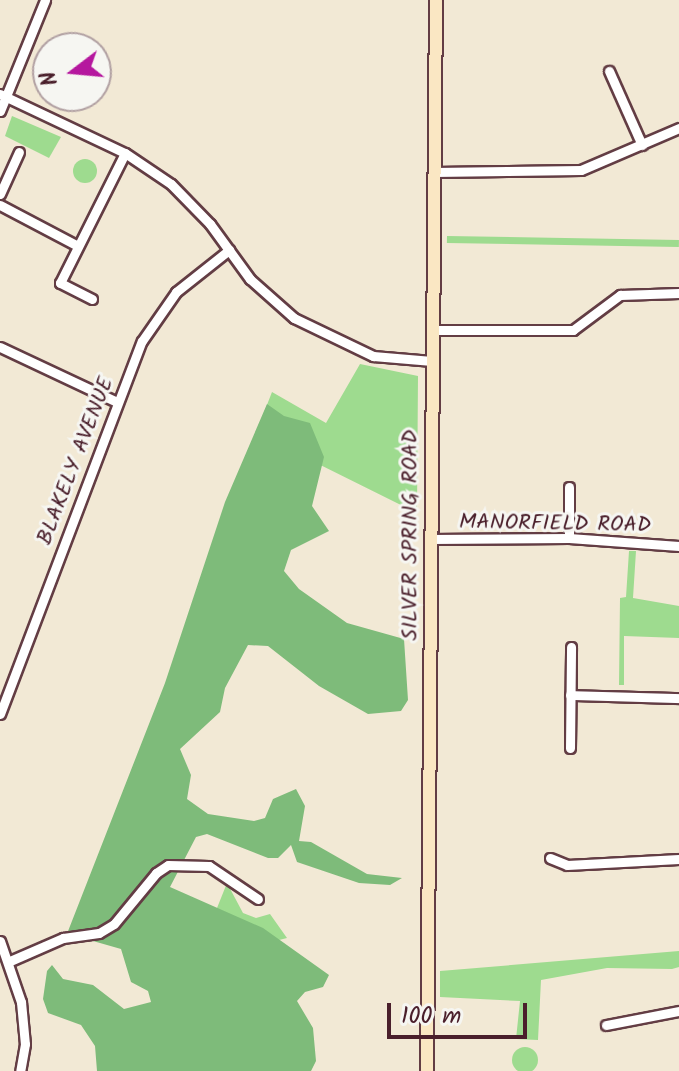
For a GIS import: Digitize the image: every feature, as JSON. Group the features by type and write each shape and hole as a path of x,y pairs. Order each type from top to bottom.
{"main road":[{"name":"SILVER SPRING ROAD","path":"427,1071 436,0"}],"street":[{"path":"0,111 3,96 45,0"},
{"path":"609,71 642,145"},
{"path":"3,96 125,153 171,184 276,303 332,339 373,356 432,361"},
{"path":"434,172 581,170 679,128"},
{"path":"0,194 19,152"},
{"path":"92,299 60,283 125,153"},
{"path":"0,205 78,246"},
{"name":"BLAKELY AVENUE","path":"0,714 117,402 159,310 229,250"},
{"path":"432,330 573,330 620,295 679,293"},
{"path":"0,347 117,402"},
{"path":"569,487 569,538"},
{"name":"MANORFIELD ROAD","path":"431,539 569,538 679,546"},
{"path":"570,748 571,647"},
{"path":"570,695 679,698"},
{"path":"550,858 567,865 679,859"},
{"path":"10,961 114,924 156,873 168,865 209,866 258,899"},
{"path":"0,941 10,961 26,1029 20,1071"},
{"path":"606,1025 679,1011"}],"green space":[{"path":"12,116 61,137 49,158 5,136"},
{"path":"85,159 94,162 97,171 94,180 85,183 76,180 73,171 76,162"},
{"path":"447,236 679,240 679,247 447,243"},
{"path":"360,364 418,376 417,513 256,433 272,392 326,423"},
{"path":"267,404 284,416 310,423 324,457 312,506 329,531 291,550 284,571 299,589 347,623 404,639 408,700 401,711 368,714 319,686 268,646 248,645 225,688 220,712 180,749 191,775 187,799 208,814 254,821 265,818 273,799 296,789 305,806 299,841 311,842 367,874 402,878 390,885 359,883 297,862 291,845 278,858 268,858 207,834 196,837 170,887 263,928 329,975 323,987 305,992 297,1001 313,1028 316,1061 311,1071 97,1071 95,1046 81,1025 48,1013 43,999 47,971 52,965 63,979 93,985 124,1009 151,1002 148,991 131,982 121,949 93,941 63,944 165,683 225,502"},
{"path":"629,551 636,551 633,598 679,606 679,638 624,636 624,685 619,685 620,598 626,597"},
{"path":"227,883 243,913 256,918 270,914 287,938 275,941 213,918"},
{"path":"679,951 679,967 672,969 607,968 541,980 538,1040 516,1039 520,1001 440,997 440,971"},
{"path":"525,1047 534,1051 538,1060 534,1069 525,1073 516,1069 512,1060 516,1051"}]}
